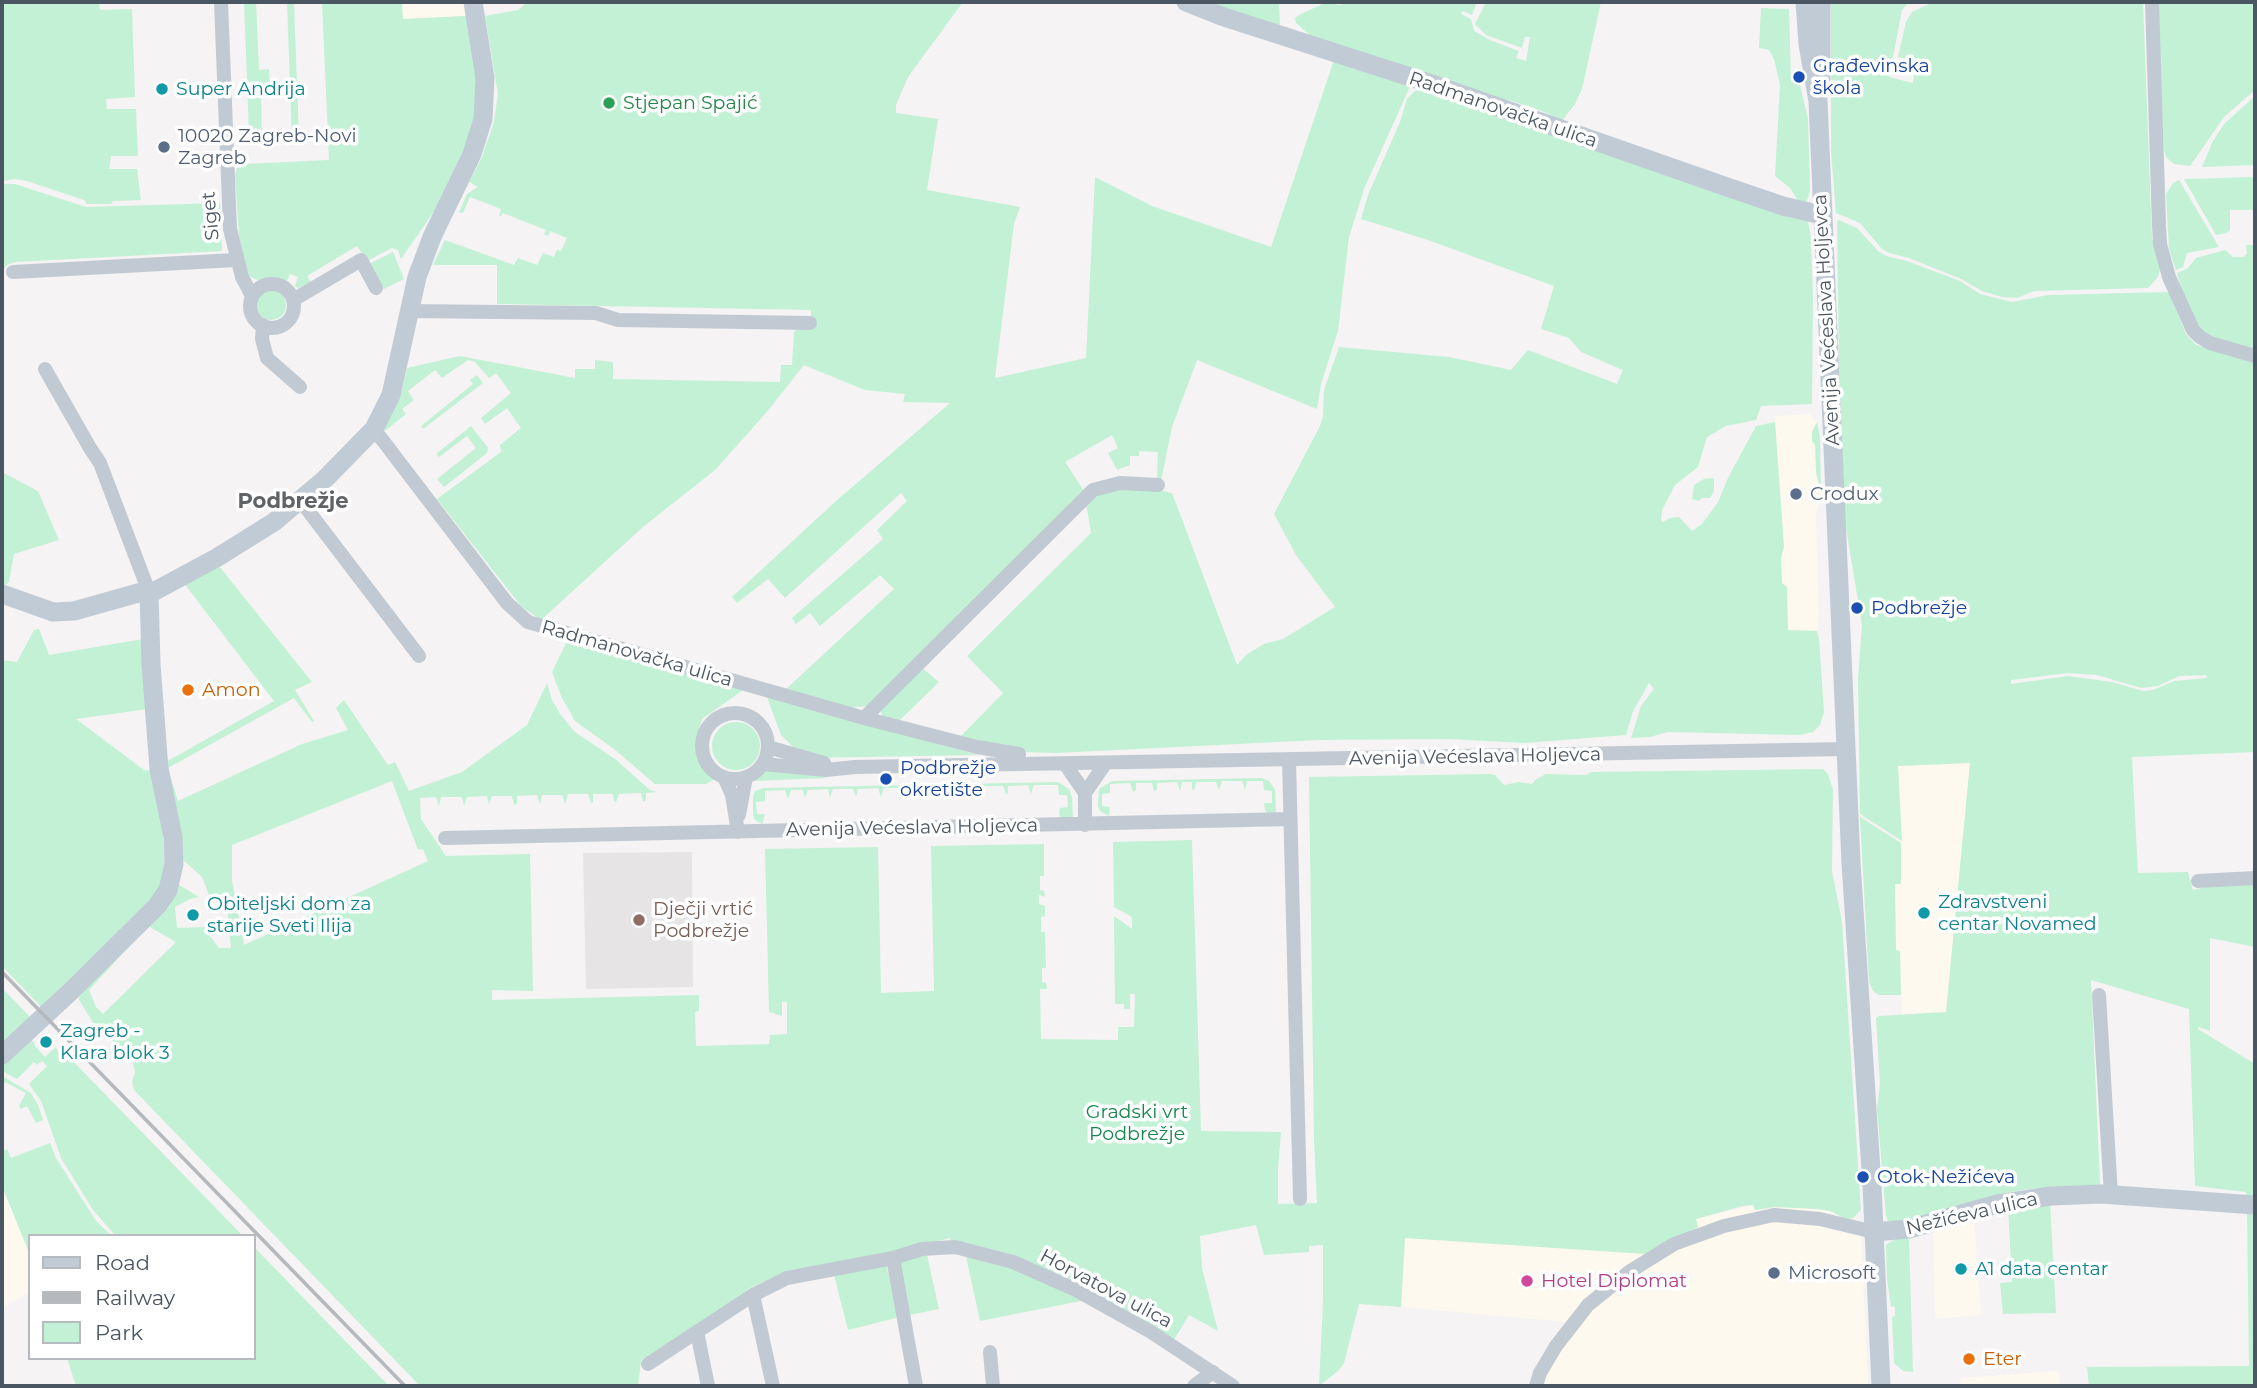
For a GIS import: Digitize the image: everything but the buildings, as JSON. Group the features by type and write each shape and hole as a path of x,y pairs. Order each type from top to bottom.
{"street":[{"name":"Siget","path":"221,2 230,229 236,260 252,296"},
{"path":"2,594 53,612 75,611 138,593 155,591 247,540 300,500 374,429 391,395 422,263 472,154 484,119 485,78 473,2"},
{"name":"Radmanovačka ulica","path":"1186,2 1783,206 1822,215"},
{"name":"Avenija Većeslava Holjevca","path":"1805,2 1808,44 1818,101 1845,750 1881,1386"},
{"name":"Avenija Većeslava Holjevca","path":"1818,101 1823,55 1821,2"},
{"path":"2152,2 2160,244 2169,277 2193,330 2200,337 2210,343 2255,356"},
{"path":"13,272 236,260"},
{"path":"293,300 361,260 376,288"},
{"path":"276,284 288,291 293,300 293,311 286,322 273,327 263,325 254,318 251,311 252,296 262,286 276,284"},
{"path":"409,311 596,313 618,320 810,323"},
{"path":"263,325 262,339 267,358 300,387"},
{"path":"2,1055 157,906 168,890 174,864 173,837 159,769 149,592 100,463 45,369"},
{"name":"Radmanovačka ulica","path":"374,429 507,603 528,622 864,718 977,747 1019,754"},
{"path":"864,718 1093,490 1120,483 1158,485"},
{"path":"300,500 419,656"},
{"path":"732,713 754,718 767,736 768,747 763,764 746,777 735,779 714,771 707,763 702,742 712,722 722,715 732,713"},
{"name":"Avenija Većeslava Holjevca","path":"768,747 825,763 855,767"},
{"name":"Avenija Većeslava Holjevca","path":"763,764 826,769 1845,750"},
{"path":"1289,760 1300,1199"},
{"path":"1065,764 1085,793"},
{"path":"1085,825 1085,793 1105,764"},
{"path":"724,777 732,795 738,826"},
{"path":"738,826 746,777"},
{"name":"Avenija Većeslava Holjevca","path":"445,838 738,826 1085,825 1290,819"},
{"path":"2198,881 2255,878"},
{"path":"2099,995 2111,1195"},
{"name":"Nežićeva ulica","path":"1874,1232 1909,1229 2013,1200 2051,1196 2111,1195 2255,1205"},
{"path":"1536,1386 1540,1373 1556,1346 1588,1305 1629,1272 1674,1244 1724,1226 1774,1215 1820,1219 1874,1232"},
{"name":"Horvatova ulica","path":"648,1364 753,1295 787,1278 893,1258 922,1249 955,1247 1013,1262 1074,1289 1151,1332 1233,1386"},
{"path":"893,1258 916,1386"},
{"path":"753,1295 773,1386"},
{"path":"697,1332 708,1386"},
{"path":"990,1352 993,1386"},
{"path":"1194,1386 1213,1372"}],"shaded area":[{"path":"402,2 467,2 469,14 402,19"},
{"path":"1809,414 1817,422 1814,427 1817,481 1821,492 1816,515 1819,617 1817,631 1788,631 1782,583 1781,558 1784,547 1775,416"},
{"path":"1970,763 1946,1012 1902,1014 1900,952 1896,951 1895,884 1901,883 1898,766"},
{"name":"Dječji vrtić Podbrežje","path":"692,852 693,987 586,989 583,853"},
{"path":"2,1186 28,1250 28,1293 2,1308"},
{"path":"1754,1205 1755,1210 1793,1207 1830,1211 1846,1219 1861,1234 1868,1386 1530,1386 1566,1322 1401,1307 1405,1238 1471,1242 1679,1234 1698,1227 1696,1219"},
{"name":"A1 data centar","path":"1974,1216 1981,1315 1935,1319 1933,1229"},
{"path":"2059,1371 2060,1386 1961,1386 1960,1378"}],"green space":[{"path":"2,2 99,2 100,10 132,9 135,97 106,99 107,109 136,109 138,156 111,156 109,169 137,169 141,200 87,204 84,200 27,181 4,181"},
{"path":"244,2 256,2 259,70 269,69 270,88 261,89 262,139 252,138 249,133"},
{"path":"287,2 294,2 299,138 292,139"},
{"path":"322,2 402,2 403,19 469,14 476,57 477,121 435,210 401,259 398,250 392,248 367,261 357,246 307,276 311,283 298,288 295,286 298,277 290,274 287,281 274,277 257,280 249,276 239,236 235,175 237,168 245,164 329,160"},
{"path":"524,2 963,2 908,77 896,105 896,113 938,119 927,190 1020,207 1014,224 995,378 1086,358 1095,177 1152,206 1271,247 1335,57 1412,82 1364,189 1349,237 1338,331 1321,384 1317,409 1197,360 1172,427 1161,481 1157,481 1158,452 1139,451 1139,456 1130,456 1130,465 1117,470 1108,453 1118,448 1112,435 1065,462 1084,491 867,706 849,708 785,690 894,589 880,575 820,626 810,613 796,624 792,618 883,539 877,530 907,501 901,493 785,598 768,579 737,603 732,597 836,501 950,403 903,402 905,394 865,390 804,365 715,470 643,527 541,620 521,606 437,499 501,452 500,445 521,428 507,408 485,424 481,418 511,393 496,373 489,378 475,362 468,360 442,378 435,370 408,391 414,400 402,409 406,414 385,431 383,429 402,390 407,368 460,356 575,378 575,369 595,369 595,360 613,362 613,379 780,382 781,365 792,365 794,332 811,317 811,310 497,304 497,265 433,265 445,240 514,265 518,258 537,265 543,253 554,257 557,250 561,251 567,238 550,231 548,236 544,234 546,230 503,213 499,216 501,209 470,197 463,213 459,212 467,194 478,187 469,182 482,157 494,122 498,94 485,16 518,10"},
{"path":"1203,2 1279,2 1280,27"},
{"path":"1327,2 1343,6 1336,2 1477,2 1472,15 1463,11 1461,14 1471,19 1474,31 1519,51 1516,58 1526,61 1530,37 1525,37 1522,48 1486,35 1475,24 1486,2 1601,2 1582,89 1562,121 1509,100 1499,100 1311,36 1296,23 1295,18"},
{"path":"1831,2 1914,2 1908,3 1902,10 1889,77 1913,83 1916,61 1898,57 1906,22 1912,12 1933,2 2143,2 2152,238 2161,265 2158,277 2148,288 2034,291 2017,298 2002,297 1982,291 1961,279 1909,258 1889,253 1882,249 1860,223 1836,213 1831,151"},
{"path":"2157,2 2255,2 2255,90 2224,117 2190,166 2174,164 2166,157 2164,150"},
{"path":"1761,8 1789,9 1791,82 1799,81 1808,119 1810,191 1806,203 1798,201 1790,188 1775,176 1780,85 1769,50 1759,48"},
{"path":"1420,86 1807,216 1811,238 1813,297 1812,404 1761,406 1756,420 1726,426 1707,437 1698,467 1675,485 1662,510 1661,520 1663,522 1679,517 1692,531 1702,524 1718,502 1756,426 1775,422 1784,547 1781,558 1782,583 1787,587 1788,630 1817,631 1824,712 1820,725 1813,732 1800,735 1668,732 1631,738 1641,706 1654,689 1649,683 1633,711 1626,735 1524,743 1448,739 1319,740 1056,753 1019,752 957,740 1003,693 967,656 1091,533 1086,502 1109,488 1172,493 1237,665 1246,655 1264,644 1283,639 1335,607 1296,555 1274,514 1320,426 1324,390 1339,347 1449,357 1511,370 1528,350 1617,384 1623,370 1581,352 1569,338 1541,329 1554,286 1428,240 1361,219 1407,99"},
{"path":"2255,96 2255,165 2202,167 2224,124"},
{"path":"2255,177 2255,210 2230,210 2230,230 2216,235 2184,179"},
{"path":"2179,180 2219,247 2187,253 2183,267 2176,270 2169,249 2166,194 2173,183"},
{"path":"2,184 15,184 86,207 220,203 222,251 15,262 2,271"},
{"path":"1837,221 1857,228 1886,256 1960,281 1980,294 2012,302 2048,295 2169,292 2186,334 2196,345 2255,359 2255,752 2132,757 2138,873 2188,872 2193,890 2218,884 2255,884 2255,947 2210,938 2210,1031 2199,1027 2198,1029 2255,1064 2255,1197 2246,1197 2246,1192 2195,1186 2189,1009 2091,980 2100,1185 2028,1189 1995,1195 1906,1221 1888,1221 1877,1108 1880,1084 1876,1018 1946,1012 1970,763 1898,766 1902,841 1860,814 1858,679 1862,625 1845,522","holes":["2068,673 2097,675 2141,688 2158,686 2179,676 2206,675 2207,678 2174,681 2153,690 2143,691 2112,682 2068,676 2011,684 2011,680"]},
{"path":"2246,245 2255,245 2255,349 2219,341 2206,334 2197,325 2185,300 2177,273 2188,268 2196,258 2225,250 2233,257 2243,257 2247,254"},
{"path":"393,252 404,279 384,289 369,264"},
{"path":"271,290 282,294 286,305 282,316 271,320 260,316 256,305 260,294"},
{"path":"477,375 483,383 423,429 421,426 473,384 470,380"},
{"path":"1817,422 1820,437 1821,492 1816,472 1815,445 1812,441 1812,432"},
{"path":"471,426 488,448 487,453 444,487 437,479 476,448 467,436 439,457 436,454"},
{"path":"2,472 38,491 59,540 14,554 9,582 2,588"},
{"path":"1714,478 1714,491 1710,498 1702,498 1699,501 1692,499 1694,485 1704,479"},
{"name":"Gradski vrt Podbrežje","path":"219,566 312,682 295,690 314,721 312,722 294,698 168,768 178,801 302,744 348,730 336,708 344,700 388,765 395,762 409,791 462,772 527,725 547,683 560,714 575,732 615,759 650,790 657,792 646,793 646,800 643,802 641,793 619,794 616,802 613,794 593,794 591,803 588,794 568,794 565,804 562,795 542,795 540,804 537,795 517,796 517,803 514,805 512,796 492,796 489,805 487,796 467,797 464,806 462,797 441,797 439,806 436,797 420,798 421,819 446,856 530,854 533,991 492,990 492,1000 699,995 699,1011 695,1012 696,1046 769,1044 770,1035 787,1034 787,1002 782,1002 782,1016 769,1012 765,849 878,847 881,993 934,991 931,846 1044,844 1044,876 1040,876 1040,890 1044,891 1045,897 1039,895 1039,904 1045,906 1045,916 1041,917 1041,932 1045,932 1046,968 1042,968 1042,982 1046,983 1047,989 1040,989 1041,1039 1118,1040 1118,1027 1134,1027 1135,994 1130,994 1130,1009 1124,1009 1124,1004 1115,1004 1114,916 1132,929 1132,917 1114,907 1113,842 1192,840 1201,1131 1281,1132 1278,1204 1317,1203 1309,777 1489,774 1495,775 1504,785 1519,782 1532,784 1546,774 1823,769 1828,774 1833,790 1832,871 1842,922 1861,1210 1853,1218 1846,1219 1830,1211 1817,1209 1774,1207 1755,1210 1753,1205 1743,1206 1696,1219 1698,1227 1645,1254 1405,1238 1401,1307 1359,1304 1344,1363 1319,1386 1323,1245 1309,1246 1309,1252 1264,1255 1256,1225 1200,1236 1202,1268 1218,1331 1189,1315 1172,1343 1131,1318 951,1242 950,1238 875,1257 789,1270 750,1288 719,1312 641,1360 638,1386 420,1386 134,1090 132,1082 135,1072 132,1058 94,1024 79,1000 79,994 176,883 199,897 175,907 177,928 207,927 206,931 219,948 231,948 226,896 209,895 202,877 181,858 166,762 274,701 183,582","holes":["392,781 418,850 423,849 428,861 244,945 232,880 232,845","148,926 176,942 103,1014 96,1007 89,990"]},
{"path":"39,629 49,655 143,639 148,709 76,719 144,770 154,771 161,804 165,871 156,898 44,1010 2,966 2,660 17,662 34,630"},
{"path":"569,637 579,645 658,661 743,690 702,719 696,746 700,760 715,777 713,780 706,784 655,784 614,749 575,721 552,672"},
{"path":"921,667 939,682 899,721 883,717 880,710"},
{"path":"767,697 978,755 804,758 781,735"},
{"path":"736,722 745,723 753,729 759,737 759,755 753,763 745,769 736,770 727,769 719,763 713,755 712,746 713,737 719,729 727,723"},
{"path":"774,769 828,778 753,781 764,772"},
{"path":"1262,778 1269,781 1275,790 1276,814 1269,815 1265,810 1264,803 1272,803 1272,791 1264,790 1263,781 1247,781 1245,790 1242,781 1222,781 1219,790 1216,782 1196,782 1194,790 1192,782 1182,782 1180,791 1177,782 1157,783 1157,790 1154,791 1152,783 1136,783 1136,790 1133,792 1130,783 1110,784 1110,793 1102,794 1102,806 1110,807 1109,816 1100,811 1098,806 1099,789 1112,781"},
{"path":"1058,782 1069,789 1073,819 1062,819 1059,814 1060,808 1068,807 1067,795 1059,795 1058,785 1034,785 1031,794 1028,785 1008,786 1006,794 1003,786 983,786 981,795 978,786 960,787 957,795 954,787 935,787 932,796 929,787 909,788 907,797 904,788 884,788 881,797 878,788 858,789 856,797 853,789 833,789 830,798 828,789 808,790 805,798 803,790 791,790 788,799 785,790 765,791 765,801 756,802 757,814 765,814 762,824 754,819 753,812 755,791 763,788"},
{"path":"1860,817 1901,843 1901,884 1895,884 1896,950 1900,951 1901,995 1879,995 1873,991 1869,982"},
{"path":"2,988 33,1020 2,1050"},
{"path":"27,1038 34,1042 45,1057 56,1047 60,1056 65,1053 241,1234 114,1234 93,1210 61,1158 41,1101 29,1084 47,1066 42,1061 37,1065 34,1062 17,1079 2,1071 2,1062"},
{"path":"2,1076 31,1093 43,1120 36,1123 27,1106 21,1109 19,1106 26,1093 5,1082 2,1088"},
{"path":"50,1143 56,1158 96,1221 110,1234 28,1234 28,1250 2,1186 2,1152 7,1149 11,1158"},
{"path":"2050,1201 2056,1313 2003,1314 2000,1283 2012,1282 2008,1206"},
{"path":"2247,1209 2255,1210 2255,1386 2089,1386 2087,1367 2249,1366"},
{"path":"1897,1238 1909,1238 1913,1372 1903,1371 1894,1363 1892,1317 1895,1316 1895,1307 1891,1306 1887,1279 1886,1245"},
{"path":"256,1249 389,1386 76,1386 68,1360 256,1360"},
{"path":"926,1251 939,1309 910,1315 896,1260"},
{"path":"965,1252 997,1261 1086,1300 980,1321"},
{"path":"886,1265 900,1317 848,1330 833,1271"}],"railway":[{"path":"2,972 405,1386"}],"place":[{"name":"Građevinska škola","path":"1799,77"},
{"name":"Super Andrija","path":"162,89"},
{"name":"Stjepan Spajić","path":"609,103"},
{"name":"10020 Zagreb-Novi Zagreb","path":"164,147"},
{"name":"Crodux","path":"1796,494"},
{"name":"Podbrežje","path":"1857,608"},
{"name":"Amon","path":"188,690"},
{"name":"Podbrežje okretište","path":"886,779"},
{"name":"Zdravstveni centar Novamed","path":"1924,913"},
{"name":"Obiteljski dom za starije Sveti Ilija","path":"193,915"},
{"name":"Dječji vrtić Podbrežje","path":"639,920"},
{"name":"Zagreb - Klara blok 3","path":"46,1042"},
{"name":"Otok-Nežićeva","path":"1863,1177"},
{"name":"A1 data centar","path":"1961,1269"},
{"name":"Microsoft","path":"1774,1273"},
{"name":"Hotel Diplomat","path":"1527,1281"},
{"name":"Eter","path":"1969,1359"}],"district":[{"name":"Podbrežje","path":"293,502"}]}
